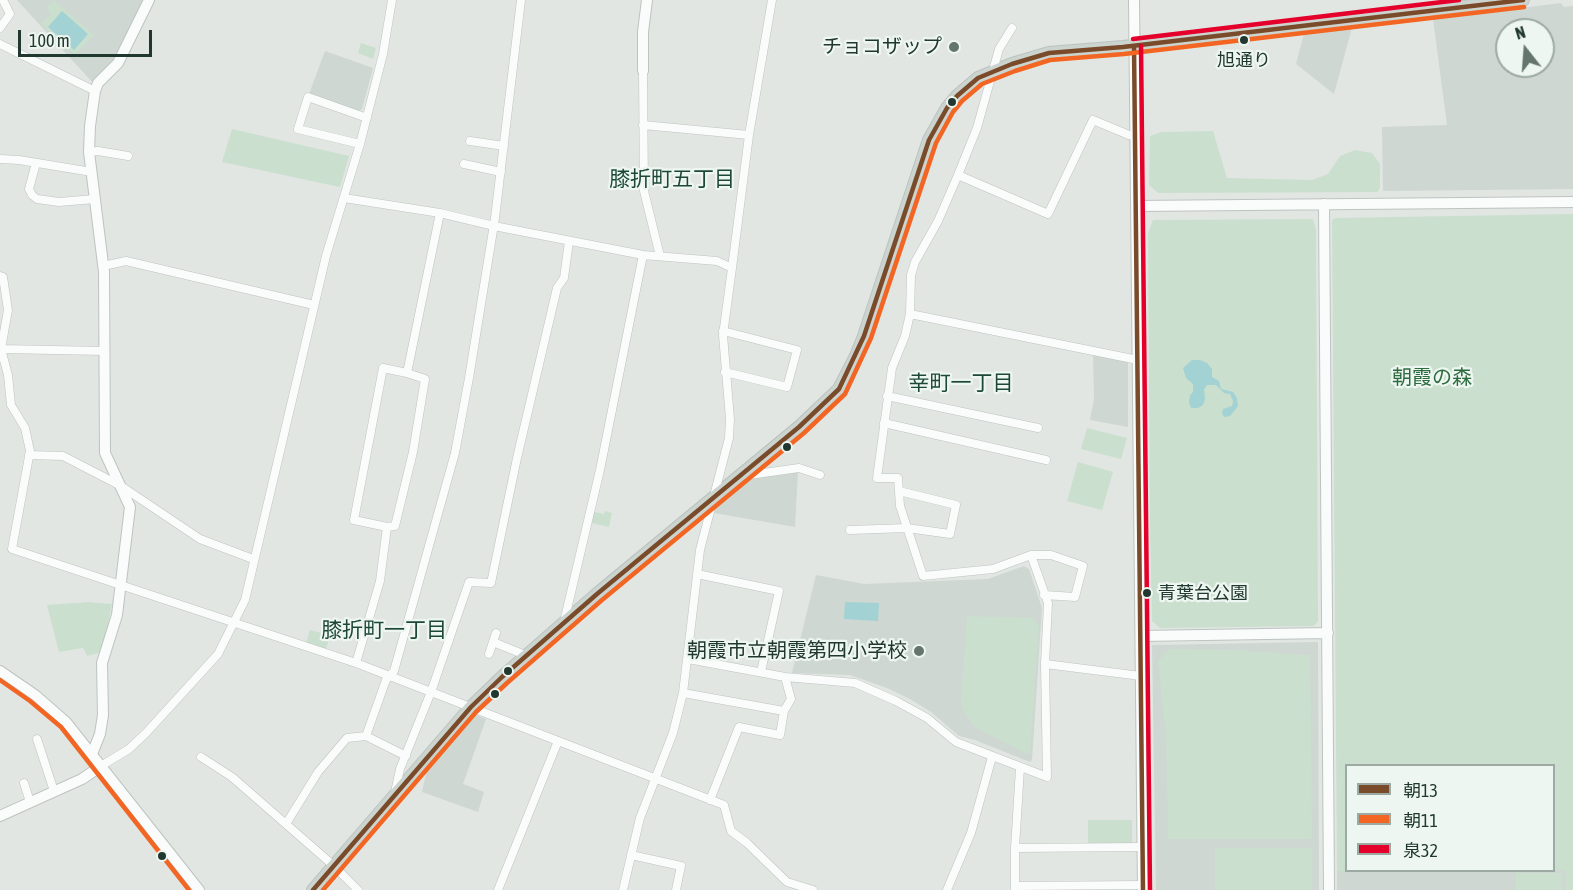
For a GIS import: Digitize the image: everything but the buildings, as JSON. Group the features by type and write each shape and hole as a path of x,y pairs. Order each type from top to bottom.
{"main road":[{"path":"313,890 471,707 525,656 826,403 845,379 864,336 928,140 940,118 957,96 978,78 1049,53 1134,46 1523,0"}],"street":[{"path":"0,28 10,14 3,0"},
{"path":"92,754 100,734 103,715 102,663 117,615 130,507 105,453 103,266 90,152 90,126 98,83 118,63 149,0"},
{"path":"0,816 82,779 129,749 218,654 245,600 326,255 360,144 383,54 392,0"},
{"path":"366,736 401,649 454,453 494,226 522,0"},
{"path":"647,0 643,32 644,191 660,256"},
{"path":"622,890 640,818 673,733 683,693 700,550 729,438 730,419 723,331 749,135 772,0"},
{"path":"1020,768 1015,888 1143,888 1134,0"},
{"path":"1012,27 999,49 977,128 958,175 938,221 915,262 911,275 910,314 905,336 892,368 877,478 898,477 906,528 923,576 993,569 1031,555 1051,555 1083,566 1075,597 1044,595"},
{"path":"0,44 95,91"},
{"path":"360,144 298,129 308,97 367,118"},
{"path":"958,175 1048,213 1093,120 1137,136"},
{"path":"643,125 749,135"},
{"path":"470,141 504,146"},
{"path":"90,152 128,156"},
{"path":"0,159 92,171"},
{"path":"36,163 29,189 37,199 59,202 95,199"},
{"path":"464,164 501,172"},
{"path":"344,198 440,213 643,255 717,261 732,268"},
{"path":"1137,206 1573,202"},
{"path":"1324,204 1329,890"},
{"path":"407,373 440,213"},
{"path":"394,796 400,769 431,692 469,582 491,583 516,461 557,288 564,278 569,241"},
{"path":"564,623 600,470 643,255"},
{"path":"103,266 126,261 314,304"},
{"path":"0,276 3,277 8,310 1,350 8,375 12,405 26,428 29,455 12,549 356,663 724,805 731,831 747,843 787,882 813,890"},
{"path":"910,314 1138,360"},
{"path":"723,331 797,350 787,387 725,372"},
{"path":"1,350 105,351"},
{"path":"383,368 425,379 413,452 395,526 387,527 354,519 383,368"},
{"path":"887,396 1038,428"},
{"path":"884,423 1046,460"},
{"path":"29,455 63,456 120,486 200,539 253,559"},
{"path":"738,477 799,468 820,475"},
{"path":"850,530 906,528 950,534 956,506 899,490"},
{"path":"356,663 380,581 387,527"},
{"path":"688,659 785,677 855,683 927,718 956,742 1047,777 1045,664 1047,603 1031,555"},
{"path":"697,574 779,591 761,672"},
{"path":"489,654 496,633"},
{"path":"1141,636 1328,633"},
{"path":"493,642 525,656"},
{"path":"1045,664 1141,676"},
{"path":"0,671 51,708 66,722 199,890"},
{"path":"710,800 739,727 780,735 784,711 791,699 785,677"},
{"path":"683,693 784,711"},
{"path":"286,824 318,772 347,738 366,736 406,756"},
{"path":"37,739 54,791"},
{"path":"498,890 558,741"},
{"path":"201,757 232,777 334,866 358,890"},
{"path":"947,890 971,833 992,757"},
{"path":"24,783 30,802"},
{"path":"1015,848 1143,847"},
{"path":"631,855 681,866 676,890"}],"shaded area":[{"path":"17,0 146,0 115,59 93,83"},
{"path":"1561,3 1564,7 1573,6 1573,189 1383,191 1382,127 1447,125 1433,19"},
{"path":"1353,24 1334,94 1296,64 1305,30"},
{"path":"325,51 373,68 362,109 359,111 309,94"},
{"path":"1093,354 1128,361 1128,427 1090,420 1094,399"},
{"path":"798,470 795,527 714,513 719,498 744,478"},
{"name":"朝霞市立朝霞第四小学校","path":"1024,566 1029,569 1042,608 1032,760 1030,762 959,736 931,712 887,688 850,675 792,673 816,575 864,584 988,579"},
{"path":"1318,642 1319,890 1156,890 1152,645"},
{"path":"476,715 486,719 463,784 484,792 478,812 422,792 428,765 469,717"},
{"path":"1555,870 1566,870 1566,890 1337,890 1337,871 1555,872"}],"green space":[{"path":"54,0 94,35 75,55 41,24 51,13 46,8"},
{"path":"361,43 376,48 373,59 358,53"},
{"path":"232,129 349,156 340,187 222,162"},
{"path":"1213,131 1227,178 1312,180 1328,174 1340,156 1355,150 1372,153 1380,164 1380,187 1378,192 1158,193 1149,185 1150,136 1161,132"},
{"name":"朝霞の森","path":"1573,214 1573,890 1566,890 1566,870 1555,870 1555,764 1345,764 1345,871 1337,871 1332,220 1336,218"},
{"name":"青葉台公園","path":"1313,219 1316,230 1318,621 1314,626 1160,628 1152,621 1148,233 1153,220"},
{"path":"1087,428 1127,438 1121,459 1081,449"},
{"path":"1078,462 1113,472 1102,510 1067,501"},
{"path":"605,511 612,513 609,527 592,523 594,512 604,514"},
{"path":"89,602 112,604 102,652 87,656 83,648 59,652 47,605"},
{"path":"967,616 1033,618 1039,626 1030,753 1025,753 975,727 965,714 961,703"},
{"path":"310,630 330,635 325,653 306,643"},
{"path":"1169,649 1310,655 1312,839 1168,839 1166,736 1158,661"},
{"path":"1088,820 1132,820 1132,844 1088,844"},
{"path":"1215,848 1312,848 1312,890 1215,890"},
{"path":"1516,873 1562,873 1562,890 1516,890"}],"water":[{"path":"62,11 88,34 74,50 48,27"},
{"path":"1192,360 1207,363 1212,369 1212,377 1219,381 1221,389 1233,392 1238,406 1230,416 1224,417 1222,413 1223,409 1232,406 1233,401 1230,394 1224,393 1216,385 1207,385 1204,390 1203,405 1191,408 1189,402 1193,384 1186,378 1183,368"},
{"path":"845,602 879,603 878,621 844,619"}],"transit line":[{"name":"泉32","path":"1133,39 1459,0"},
{"name":"朝13","path":"313,890 471,707 502,677 597,594 799,427 839,389 864,336 929,140 947,108 978,78 1012,64 1049,53 1123,47 1523,0"},
{"name":"朝11","path":"323,890 476,712 602,600 804,433 845,394 871,338 936,143 953,112 982,84 1050,60 1124,54 1524,7"},
{"name":"朝13","path":"1134,46 1143,890"},
{"name":"泉32","path":"1141,46 1150,890"},
{"name":"朝11","path":"0,680 61,727 189,890"}],"place":[{"name":"旭通り","path":"1244,40"},
{"name":"チョコザップ","path":"954,47"},
{"name":"青葉台公園","path":"1147,593"},
{"name":"朝霞市立朝霞第四小学校","path":"919,651"}],"district":[{"name":"膝折町五丁目","path":"672,179"},
{"name":"幸町一丁目","path":"961,383"},
{"name":"膝折町一丁目","path":"384,630"}]}
